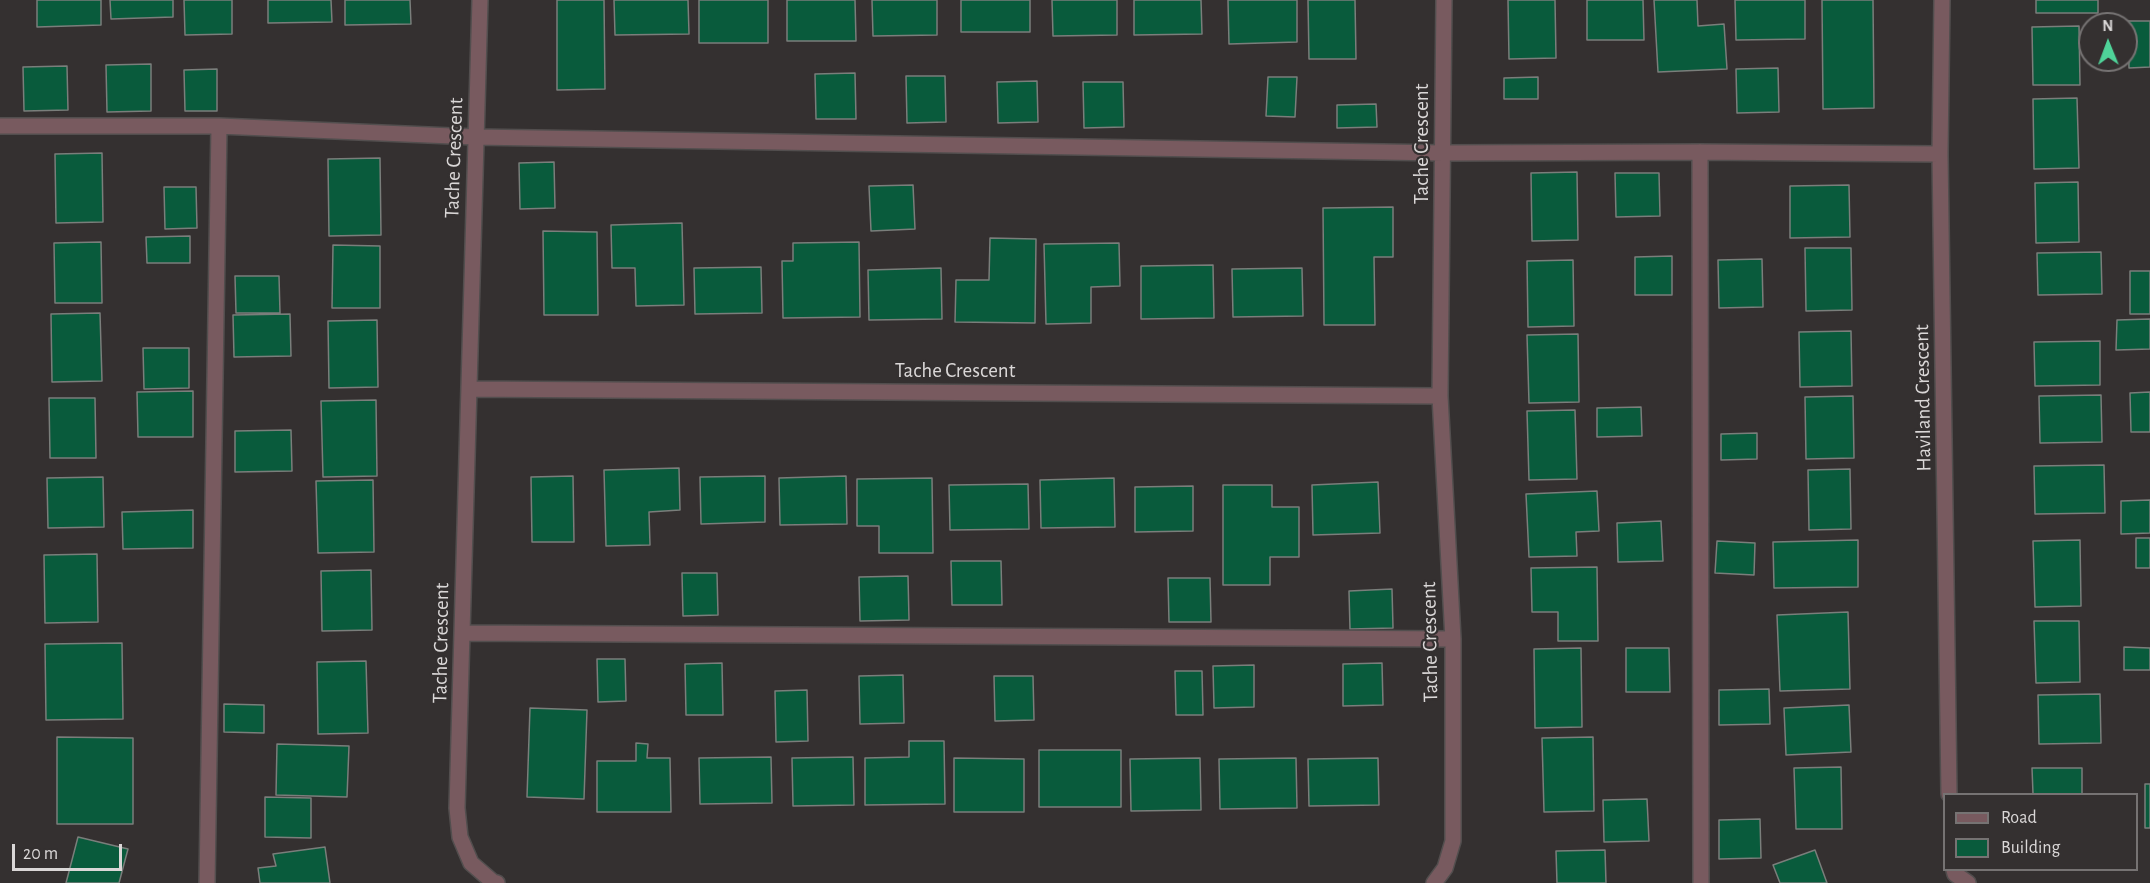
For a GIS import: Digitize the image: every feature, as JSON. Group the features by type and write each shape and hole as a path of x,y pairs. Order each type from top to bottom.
{"street":[{"name":"Tache Crescent","path":"480,0 457,808 460,837 471,863 497,883"},
{"name":"Tache Crescent","path":"1434,883 1445,868 1453,841 1453,639 1440,396 1444,0"},
{"name":"Haviland Crescent","path":"1942,0 1940,154 1949,793"},
{"path":"0,126 219,126 475,137 1443,153 1940,154"},
{"path":"207,883 219,126"},
{"path":"1700,152 1701,883"},
{"name":"Tache Crescent","path":"469,389 1440,396"},
{"path":"463,633 1453,639"},
{"path":"1954,871 1968,883"}],"building":[{"path":"37,0 101,0 101,25 37,27"},
{"path":"110,0 173,0 173,17 111,19"},
{"path":"184,0 232,0 232,34 185,35"},
{"path":"268,0 331,0 332,22 268,23"},
{"path":"345,0 410,0 411,24 345,25"},
{"path":"557,0 604,0 605,89 557,90"},
{"path":"614,0 688,0 689,34 615,35"},
{"path":"699,0 768,0 768,43 699,43"},
{"path":"787,0 855,0 856,41 787,41"},
{"path":"872,0 937,0 937,35 873,36"},
{"path":"961,0 1030,0 1030,32 961,32"},
{"path":"1052,0 1117,0 1117,35 1053,36"},
{"path":"1134,0 1201,0 1202,34 1134,35"},
{"path":"1228,0 1297,0 1297,42 1229,44"},
{"path":"1308,0 1355,0 1356,59 1309,59"},
{"path":"1508,0 1555,0 1556,58 1509,59"},
{"path":"1587,0 1643,0 1644,40 1587,40"},
{"path":"1654,0 1697,0 1698,26 1724,24 1727,69 1658,72"},
{"path":"1735,0 1805,0 1805,39 1736,40"},
{"path":"1822,0 1873,0 1874,108 1823,109"},
{"path":"2036,0 2098,0 2098,12 2036,13"},
{"path":"2138,21 2150,21 2150,67 2138,68"},
{"path":"2078,26 2080,85 2033,85 2032,27"},
{"path":"151,64 151,111 107,112 106,65"},
{"path":"67,66 68,110 24,111 23,67"},
{"path":"1778,68 1779,112 1737,113 1736,69"},
{"path":"217,69 217,111 185,111 184,70"},
{"path":"855,73 856,119 816,119 815,74"},
{"path":"906,76 945,76 946,122 907,123"},
{"path":"1268,77 1297,77 1295,117 1266,116"},
{"path":"1538,77 1538,99 1504,99 1504,78"},
{"path":"1037,81 1038,122 998,123 997,82"},
{"path":"1083,82 1123,82 1124,127 1084,128"},
{"path":"2077,98 2079,168 2034,169 2033,99"},
{"path":"1376,104 1377,127 1337,128 1337,105"},
{"path":"102,153 103,222 56,223 55,154"},
{"path":"380,158 381,235 329,236 328,159"},
{"path":"554,162 555,208 520,209 519,163"},
{"path":"1577,172 1578,240 1532,241 1531,173"},
{"path":"1615,173 1659,173 1660,216 1616,217"},
{"path":"2078,182 2079,242 2036,243 2035,183"},
{"path":"913,185 915,229 871,231 869,186"},
{"path":"1849,185 1850,237 1790,238 1790,186"},
{"path":"164,187 196,187 197,228 165,229"},
{"path":"1393,207 1393,257 1374,257 1375,325 1324,325 1323,208"},
{"path":"682,223 684,305 636,306 635,268 612,268 611,225"},
{"path":"543,231 597,232 598,315 544,315"},
{"path":"190,236 190,263 147,263 146,237"},
{"path":"990,238 1036,239 1035,323 955,322 956,280 989,280"},
{"path":"101,242 102,303 55,303 54,243"},
{"path":"859,242 860,317 783,318 782,261 793,261 793,243"},
{"path":"1119,243 1120,286 1091,287 1091,323 1046,324 1044,244"},
{"path":"333,245 380,246 380,308 332,308"},
{"path":"1805,248 1851,248 1852,310 1806,311"},
{"path":"2101,252 2102,294 2038,295 2037,253"},
{"path":"1672,256 1672,295 1635,295 1635,257"},
{"path":"1762,259 1763,307 1719,308 1718,260"},
{"path":"1573,260 1574,326 1528,327 1527,261"},
{"path":"1213,265 1214,318 1141,319 1141,266"},
{"path":"761,267 762,313 695,314 694,268"},
{"path":"941,268 942,319 869,320 868,270"},
{"path":"1302,268 1303,316 1233,317 1232,269"},
{"path":"2130,271 2150,271 2150,314 2130,314"},
{"path":"235,276 279,276 280,313 236,313"},
{"path":"100,313 102,381 52,382 51,314"},
{"path":"290,314 291,356 234,357 233,315"},
{"path":"2150,319 2150,349 2116,350 2117,320"},
{"path":"377,320 378,387 329,388 328,321"},
{"path":"1851,331 1852,386 1800,387 1799,332"},
{"path":"1578,334 1579,402 1529,403 1527,335"},
{"path":"2100,341 2100,385 2035,386 2034,342"},
{"path":"143,348 189,348 189,388 144,389"},
{"path":"193,391 193,437 138,437 137,392"},
{"path":"2150,392 2150,432 2131,432 2130,393"},
{"path":"2101,395 2102,442 2040,443 2039,396"},
{"path":"1853,396 1854,458 1806,459 1805,397"},
{"path":"49,398 95,398 96,458 50,458"},
{"path":"376,400 377,476 323,477 321,401"},
{"path":"1641,407 1642,436 1597,437 1597,408"},
{"path":"1575,410 1577,479 1529,480 1527,411"},
{"path":"291,430 292,471 235,472 235,431"},
{"path":"1757,433 1757,459 1721,460 1721,434"},
{"path":"2104,465 2105,513 2035,514 2034,466"},
{"path":"679,468 680,510 649,512 650,545 606,546 604,470"},
{"path":"1850,469 1851,529 1809,530 1808,470"},
{"path":"573,476 574,542 532,542 531,477"},
{"path":"765,476 765,522 701,524 700,477"},
{"path":"846,476 847,524 780,525 779,478"},
{"path":"103,477 104,527 48,528 47,478"},
{"path":"932,478 933,553 879,553 879,526 857,526 857,479"},
{"path":"1114,478 1115,527 1041,528 1040,480"},
{"path":"373,480 374,552 318,553 316,481"},
{"path":"1378,482 1380,533 1313,535 1312,485"},
{"path":"1028,484 1029,529 950,530 949,485"},
{"path":"1223,485 1272,485 1272,507 1299,507 1299,557 1270,557 1270,585 1223,585"},
{"path":"1193,486 1193,531 1135,532 1135,487"},
{"path":"1597,491 1599,531 1576,532 1577,556 1529,557 1526,494"},
{"path":"2150,500 2150,533 2121,534 2121,501"},
{"path":"193,510 193,548 123,549 122,512"},
{"path":"1661,521 1663,561 1618,562 1617,523"},
{"path":"2136,538 2150,538 2150,568 2136,568"},
{"path":"1858,540 1858,587 1774,588 1773,542"},
{"path":"2080,540 2081,606 2035,607 2033,541"},
{"path":"1717,541 1755,543 1754,575 1715,573"},
{"path":"97,554 98,622 45,623 44,555"},
{"path":"951,561 1001,561 1002,605 952,605"},
{"path":"1597,567 1598,641 1558,641 1558,612 1532,612 1531,568"},
{"path":"371,570 372,630 322,631 321,571"},
{"path":"682,573 717,573 718,615 683,616"},
{"path":"908,576 909,620 860,621 859,577"},
{"path":"1168,578 1210,578 1211,622 1169,622"},
{"path":"1392,589 1393,628 1350,629 1349,591"},
{"path":"1848,612 1850,689 1780,691 1777,615"},
{"path":"2034,621 2079,621 2080,682 2036,683"},
{"path":"122,643 123,719 46,720 45,644"},
{"path":"2124,647 2150,648 2150,670 2124,670"},
{"path":"1581,648 1582,727 1535,728 1534,649"},
{"path":"1626,648 1669,648 1670,692 1626,692"},
{"path":"597,659 625,659 626,701 598,702"},
{"path":"366,661 368,733 318,734 317,662"},
{"path":"722,663 723,715 686,715 685,664"},
{"path":"1382,663 1383,705 1343,706 1343,664"},
{"path":"1254,665 1254,707 1214,708 1213,666"},
{"path":"1175,671 1202,671 1203,715 1176,715"},
{"path":"903,675 904,723 860,724 859,676"},
{"path":"994,676 1033,676 1034,720 995,721"},
{"path":"1769,689 1770,724 1719,725 1719,690"},
{"path":"807,690 808,741 776,742 775,691"},
{"path":"2100,694 2101,743 2039,744 2038,695"},
{"path":"224,704 264,705 264,733 224,732"},
{"path":"1849,705 1851,752 1786,755 1784,708"},
{"path":"530,708 587,710 584,799 527,797"},
{"path":"57,737 133,738 133,824 57,824"},
{"path":"1593,737 1594,811 1544,812 1542,738"},
{"path":"909,741 944,741 945,804 865,805 865,758 909,757"},
{"path":"636,743 648,744 647,758 670,758 671,812 597,812 597,761 636,761"},
{"path":"277,744 349,746 347,797 276,795"},
{"path":"1039,750 1121,750 1121,807 1039,807"},
{"path":"771,757 772,803 700,804 699,758"},
{"path":"853,757 854,805 793,806 792,758"},
{"path":"954,758 1024,759 1024,812 954,812"},
{"path":"1200,758 1201,810 1131,811 1130,759"},
{"path":"1296,758 1297,808 1220,809 1219,759"},
{"path":"1378,758 1379,805 1309,806 1308,759"},
{"path":"1841,767 1842,829 1796,829 1794,768"},
{"path":"2032,768 2082,768 2082,793 2033,793"},
{"path":"2145,784 2150,784 2150,828 2145,828"},
{"path":"265,797 311,798 311,838 265,837"},
{"path":"1647,799 1649,841 1604,842 1603,800"},
{"path":"1760,819 1761,858 1719,859 1719,820"},
{"path":"78,837 128,849 119,883 66,883"},
{"path":"325,847 330,883 260,883 258,868 276,866 273,854"},
{"path":"1605,850 1606,883 1557,883 1556,851"},
{"path":"1815,850 1827,883 1780,883 1773,865"}]}
